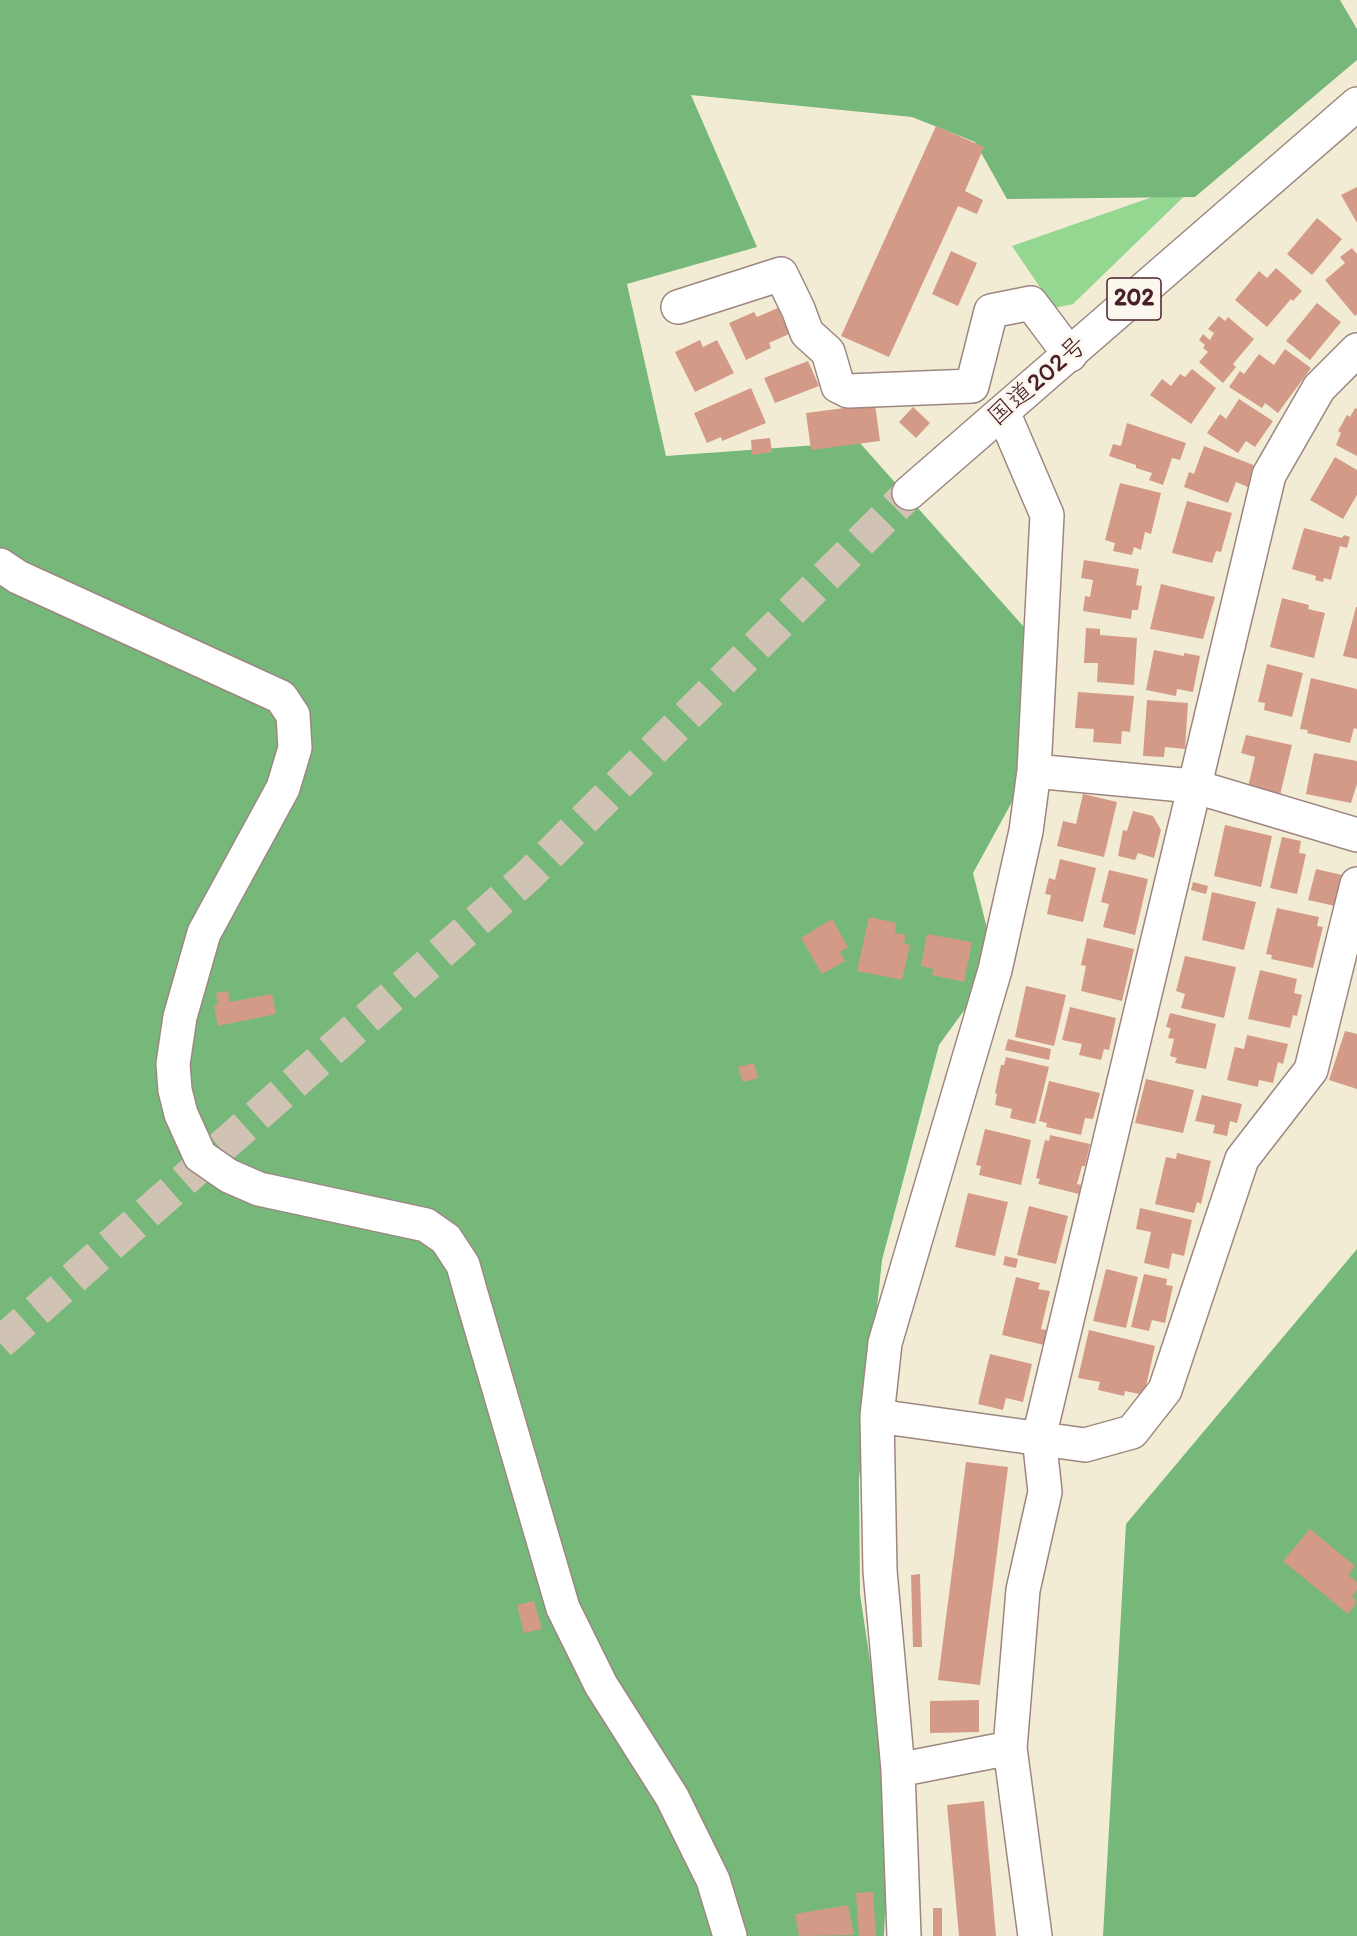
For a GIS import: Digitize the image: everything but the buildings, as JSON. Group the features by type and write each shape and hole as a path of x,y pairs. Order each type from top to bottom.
{"main road":[{"name":"国道202号","path":"909,493 1357,104"},
{"path":"678,307 781,274 807,333 828,352 838,386 848,391 972,386 991,311 1030,303 1070,355"},
{"path":"1035,1936 1010,1749 1023,1590 1045,1492 1039,1437 1269,476 1319,388 1357,350"},
{"path":"904,1936 898,1770 880,1571 877,1416 885,1343 995,970 1026,831 1034,771 1047,515 1003,412"},
{"path":"0,565 18,577 281,697 293,715 295,748 283,788 204,933 180,1017 173,1064 175,1090 181,1114 200,1156 229,1176 259,1189 426,1225 446,1239 463,1266 563,1608 601,1685 672,1797 692,1836 713,1880 730,1936"},
{"path":"1034,771 1193,786 1357,835"},
{"path":"877,1416 1085,1445 1132,1432 1165,1390 1242,1159 1311,1070 1357,884"},
{"path":"898,1770 1010,1749"}],"green space":[{"path":"0,0 1340,0 1357,29 1357,60 1195,197 1007,199 975,142 912,117 691,95 757,247 627,284 666,456 859,442 1032,636 1029,771 973,873 993,952 968,1005 939,1045 882,1260 859,1479 860,1594 890,1795 884,1936 0,1936"},
{"path":"1201,180 1073,304 1054,308 1012,246"},
{"path":"1357,1249 1357,1936 1103,1936 1126,1524"}],"tunnel":[{"path":"0,1343 528,876 909,493"}]}
